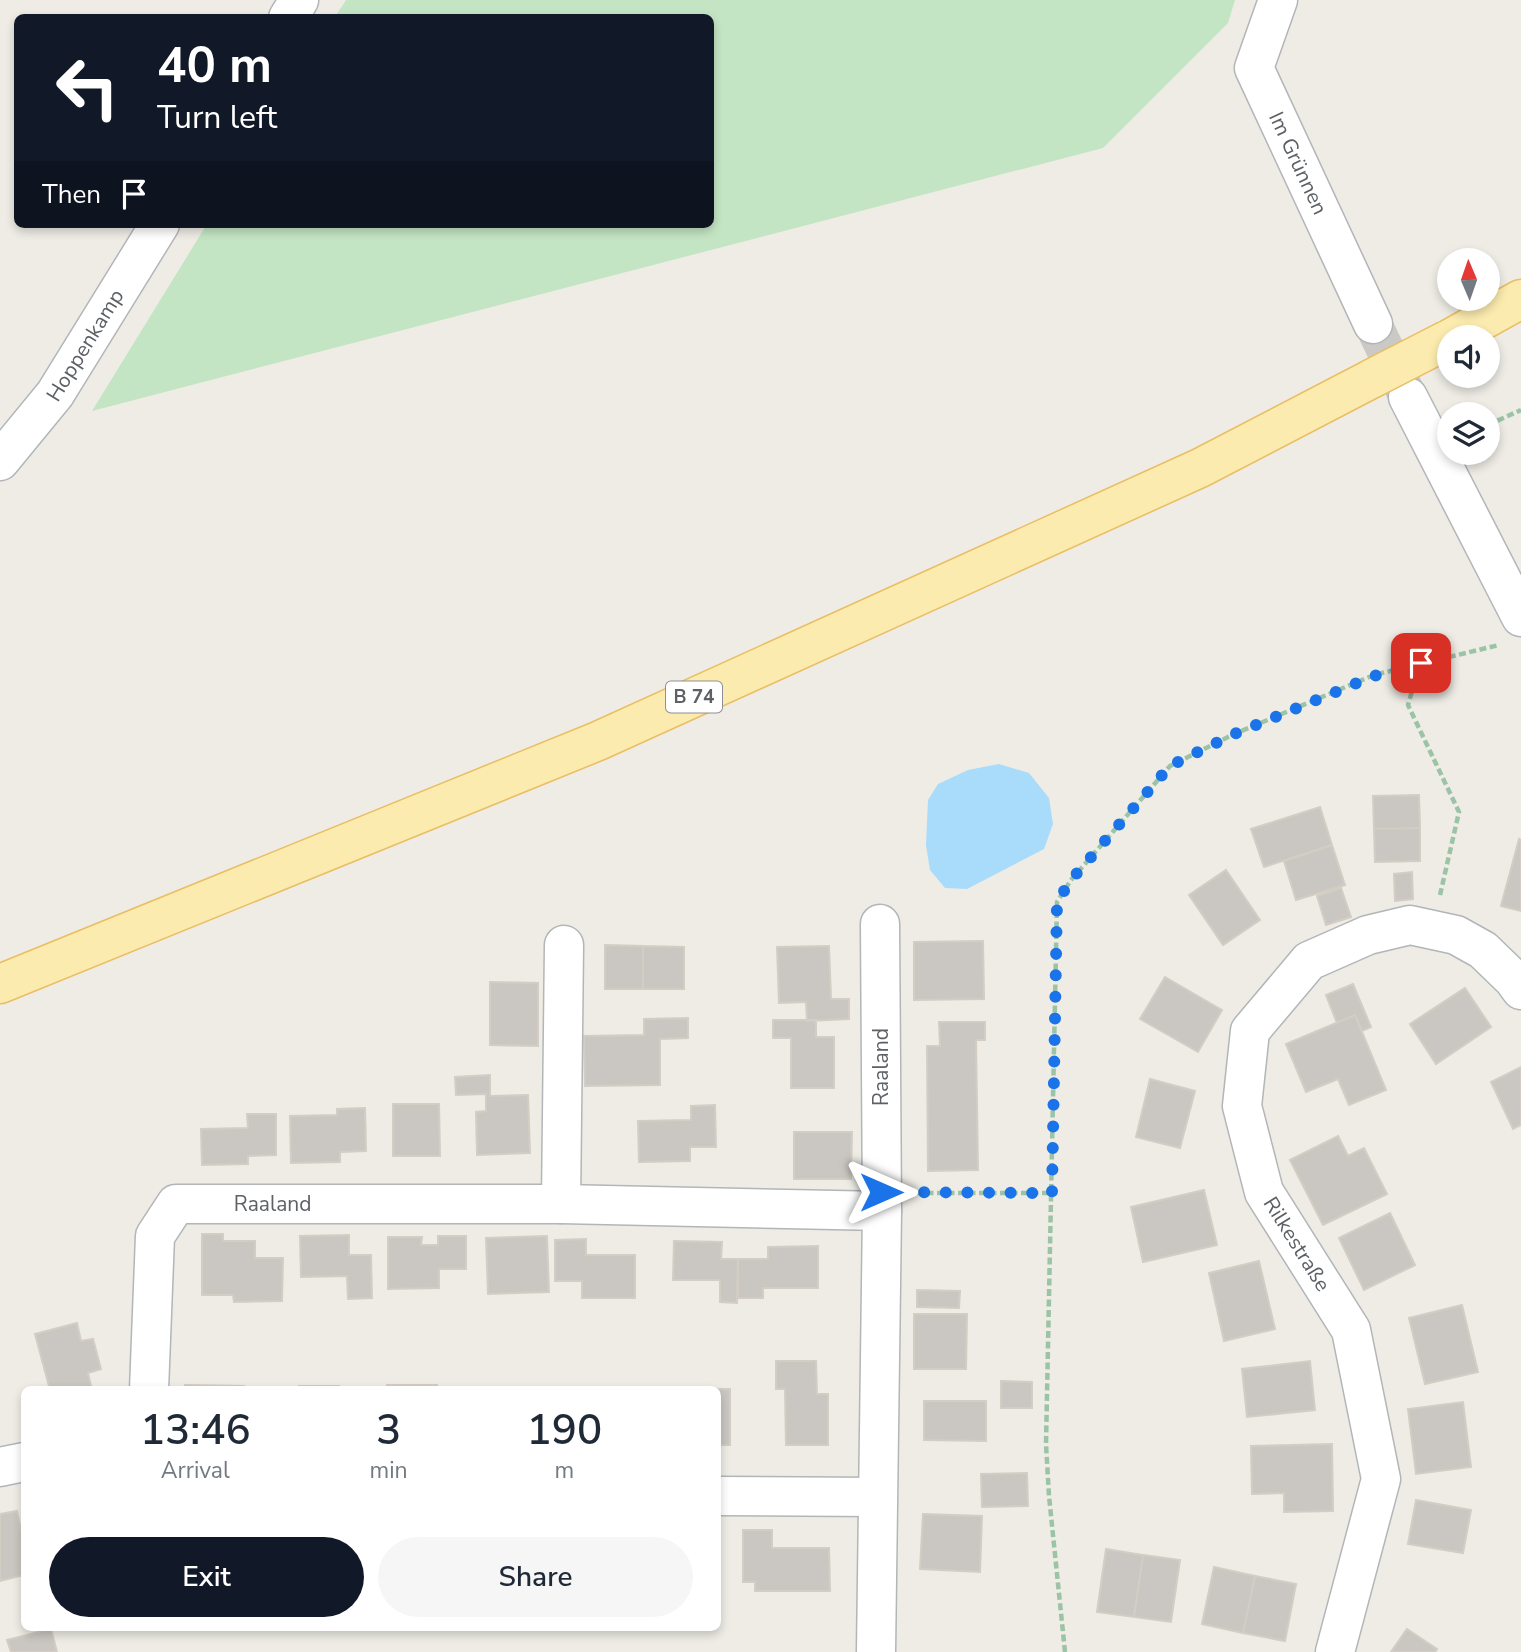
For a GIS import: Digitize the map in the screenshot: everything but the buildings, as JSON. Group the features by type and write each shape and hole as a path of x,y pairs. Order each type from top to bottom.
{"main road":[{"name":"B 74","path":"1474,325 1521,299"},
{"name":"B 74","path":"0,984 598,741 1200,468 1437,345"}],"street":[{"name":"Im Grünnen","path":"1279,0 1254,68 1373,324"},
{"name":"Hoppenkamp","path":"0,461 55,394 158,228"},
{"path":"1408,397 1514,630"},
{"name":"Raaland","path":"876,1652 882,1202 880,924"},
{"name":"Rilkestraße","path":"1335,1652 1381,1479 1351,1330 1264,1192 1242,1106 1250,1031 1309,961 1368,934 1410,925 1456,935 1483,950 1521,990"},
{"path":"561,1204 564,945"},
{"name":"Raaland","path":"149,1386 155,1236 176,1204 882,1202"},
{"path":"0,1467 21,1463"},
{"path":"721,1496 877,1497"}],"path":[{"path":"1500,420 1521,410"},
{"path":"1065,1652 1046,1444 1057,902 1071,880 1170,766 1232,735 1374,676 1445,657 1514,630"},
{"path":"1432,929 1459,813 1408,705 1412,691 1445,657"},
{"path":"882,1202 1052,1193"}],"green space":[{"path":"346,0 1235,0 1228,23 1103,148 92,411 205,228 714,228 714,14 337,14"}],"water":[{"path":"999,764 1029,773 1049,798 1053,824 1044,849 967,889 945,888 930,870 926,845 928,800 938,784 968,770"}],"tunnel":[{"path":"1373,324 1408,397"}],"route":[{"path":"881,1192 1052,1193 1057,902 1071,880 1170,766 1232,735 1374,676 1421,663"}]}
